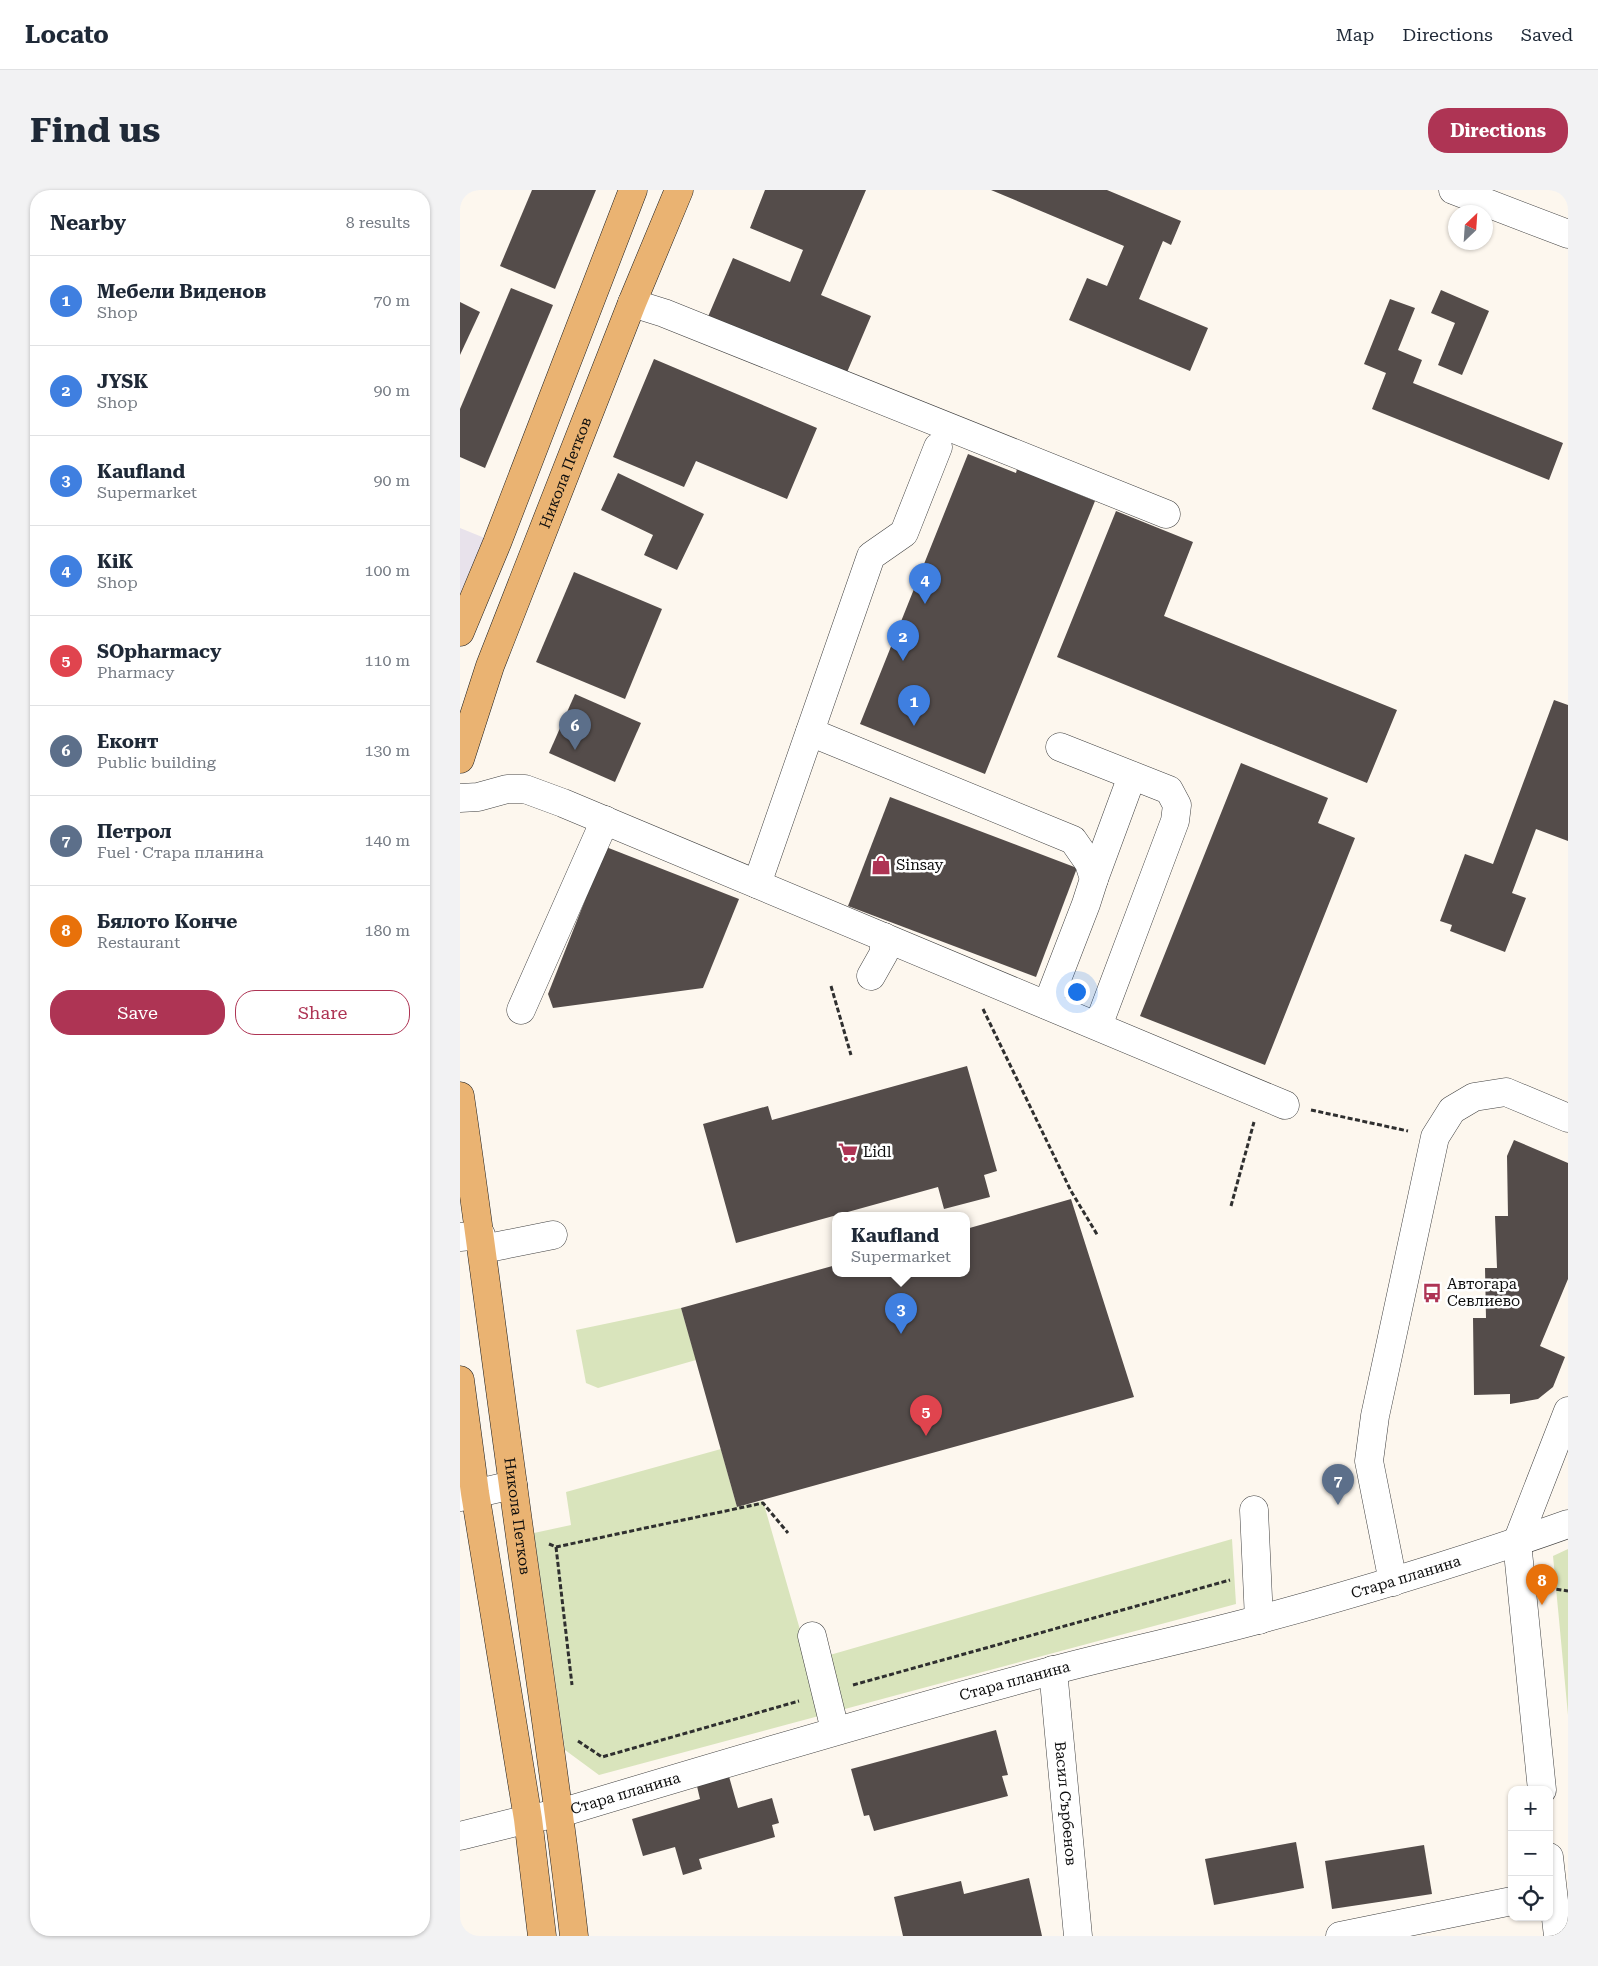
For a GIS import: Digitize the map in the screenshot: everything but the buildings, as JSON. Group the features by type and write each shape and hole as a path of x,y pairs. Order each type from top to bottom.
{"main road":[{"path":"460,632 497,544 633,190"},
{"name":"Никола Петков","path":"460,759 490,666 632,302 679,190"},
{"name":"Никола Петков","path":"460,1096 475,1240 513,1485 560,1813 574,1936"},
{"path":"460,1380 468,1495 528,1819 542,1936"}],"street":[{"path":"1453,190 1480,195 1568,234"},
{"path":"632,302 664,313 1166,514"},
{"path":"758,884 871,556 904,533 938,447"},
{"path":"810,732 1073,840 1089,862 1094,879"},
{"path":"1060,747 1169,790 1177,805 1175,820 1098,1026"},
{"path":"1047,1005 1132,776"},
{"path":"460,798 478,797 507,789 525,789 563,802 1273,1100"},
{"path":"521,1010 605,820"},
{"path":"871,976 884,952 884,937"},
{"path":"1393,1582 1368,1461 1375,1416 1435,1137 1452,1110 1474,1097 1506,1092 1568,1118"},
{"path":"475,1240 553,1235"},
{"path":"1542,1786 1517,1542 1568,1411"},
{"path":"468,1495 513,1485"},
{"path":"1254,1510 1259,1620"},
{"name":"Стара планина","path":"460,1836 560,1813 835,1730 1053,1670 1259,1620 1393,1582 1568,1524"},
{"path":"812,1636 835,1730"},
{"name":"Васил Сърбенов","path":"1053,1670 1078,1936"},
{"path":"1340,1936 1508,1902"},
{"path":"1553,1905 1558,1936"}],"path":[{"path":"964,970 1071,1191 1098,1236"},
{"path":"831,986 851,1055"},
{"path":"1231,1206 1273,1100 1435,1137"},
{"path":"520,1534 556,1547 763,1503 788,1533"}],"shaded area":[{"path":"460,528 497,543 460,632"}],"green space":[{"path":"681,1308 696,1360 598,1388 586,1383 576,1330"},
{"path":"721,1449 737,1507 763,1501 809,1661 1232,1539 1236,1604 599,1775 565,1750 534,1533 571,1525 566,1492"},
{"path":"1568,1549 1568,1715 1553,1556"}],"place":[{"name":"KiK","path":"925,604"},
{"name":"JYSK","path":"903,661"},
{"name":"Мебели Виденов","path":"914,726"},
{"name":"Еконт","path":"575,750"},
{"name":"Sinsay","path":"881,865"},
{"name":"Lidl","path":"848,1152"},
{"name":"Автогара Севлиево","path":"1432,1293"},
{"name":"Kaufland","path":"901,1334"},
{"name":"SOpharmacy","path":"926,1436"},
{"name":"Петрол","path":"1338,1505"},
{"name":"Бялото Конче","path":"1542,1605"}]}
